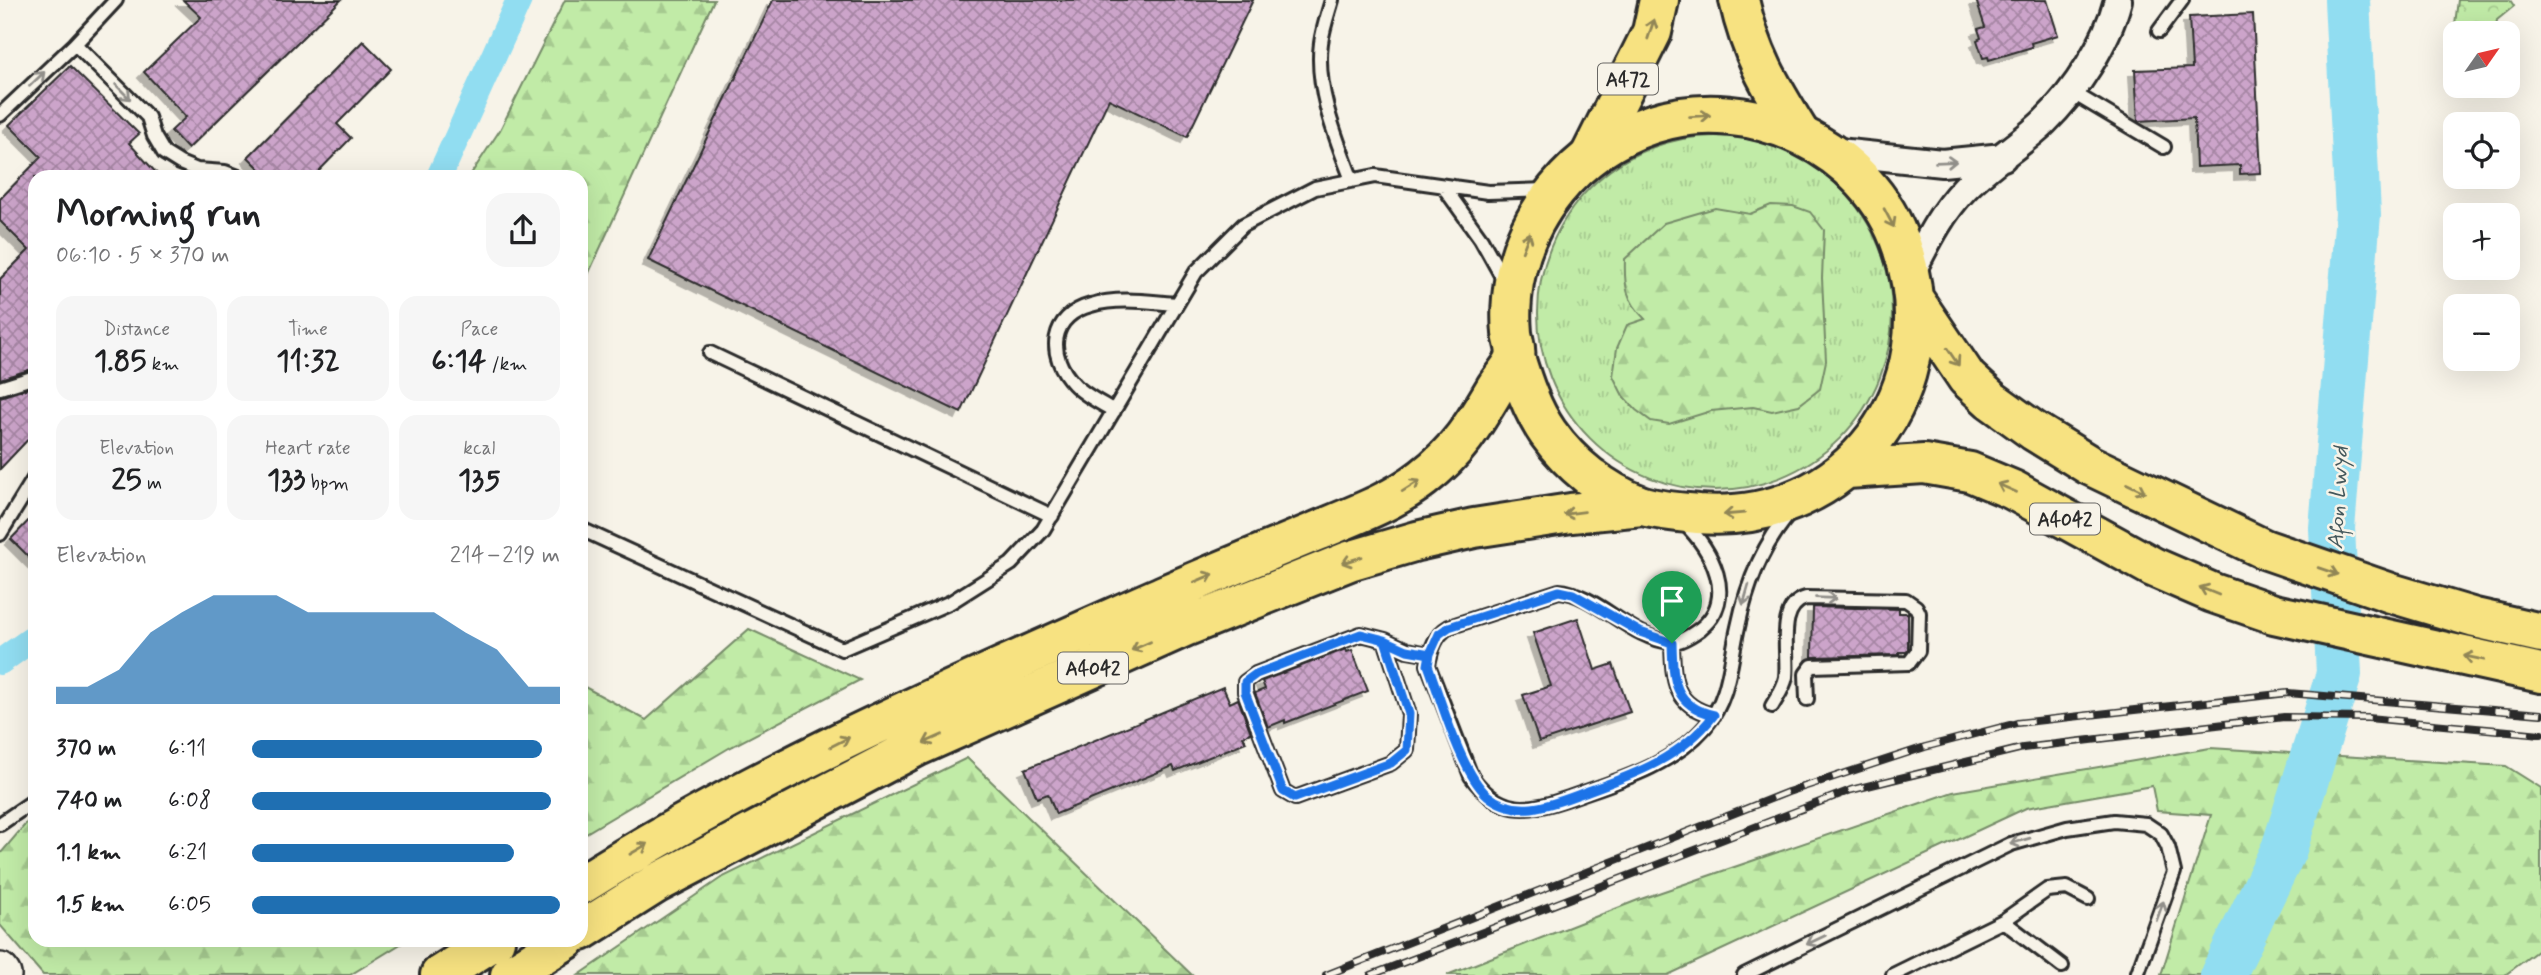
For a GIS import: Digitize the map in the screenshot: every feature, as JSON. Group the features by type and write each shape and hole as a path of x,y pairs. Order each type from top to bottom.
{"main road":[{"name":"A472","path":"1590,156 1652,32 1659,0"},
{"path":"1739,0 1755,57 1815,142"},
{"path":"1692,115 1729,115 1766,121 1815,142 1858,175 1882,204 1899,237 1913,287 1912,354 1896,405 1866,450 1847,469 1805,496 1768,509 1731,515 1657,509 1605,488 1573,462 1547,432 1527,396 1515,357 1511,326 1512,295 1518,263 1529,232 1554,190 1590,156 1621,136 1644,127 1692,115"},
{"name":"A4042","path":"1913,287 1967,378 1991,400 2034,431 2089,465 2264,549 2391,593 2474,618 2541,633"},
{"name":"A4042","path":"588,880 637,849 753,786 900,712 1368,509 1415,484 1450,456 1475,425 1515,357"},
{"name":"A4042","path":"1847,469 1924,464 1970,472 2013,490 2153,567 2213,593 2274,614 2541,673"},
{"name":"A4042","path":"588,926 657,883 916,747 1187,626 1349,561 1474,528 1570,513 1657,509"},
{"path":"440,975 484,947"},
{"path":"510,975 555,947"}],"street":[{"path":"1913,287 1941,215 1967,186 2044,122 2098,52 2118,0"},
{"path":"1815,142 1942,163 2003,157"}],"lane":[{"path":"0,115 75,44 116,0"},
{"path":"1332,0 1321,44 1324,92 1334,134 1352,180"},
{"path":"2159,31 2182,0"},
{"path":"75,44 148,117 154,136 164,153 197,170"},
{"path":"2070,90 2164,147"},
{"path":"588,532 842,649 951,602 1011,564 1043,530 1052,516 1196,272 1243,225 1315,188 1375,176 1489,192 1554,190"},
{"path":"1443,186 1481,239 1512,295"},
{"path":"1114,411 1074,385 1061,366 1056,347 1058,328 1070,314 1091,305 1121,301 1177,304"},
{"path":"710,353 1052,516"},
{"path":"0,388 28,379"},
{"path":"0,534 28,488"},
{"path":"1657,509 1705,547 1716,568 1719,590 1716,608 1709,620 1693,633 1672,643 1640,632 1573,594 1559,591 1449,627 1439,634 1428,665 1471,776 1496,802 1518,809 1543,807 1648,768 1689,741 1714,715 1727,685 1737,627 1756,566 1779,526 1805,496"},
{"path":"1772,706 1785,680 1788,615 1800,599 1906,600 1916,607 1919,613 1918,651 1909,663 1812,666 1806,674 1807,699"},
{"path":"1385,640 1409,714 1407,750 1391,763 1295,798 1283,791 1245,692 1245,682 1256,674 1361,634 1385,640 1407,650 1430,654"},
{"path":"1672,643 1675,683 1682,699 1696,710 1714,715"},
{"path":"0,824 28,805"},
{"path":"1744,975 2011,844 2067,828 2114,821 2146,824 2161,834 2168,847 2174,872 2137,975"},
{"path":"1893,975 2003,921 2047,890 2067,888 2088,899"},
{"path":"2003,921 2062,966"}],"green space":[{"path":"565,0 714,0 588,275 588,170 474,170 500,130"},
{"path":"2458,0 2510,0 2514,6 2497,21 2455,21"},
{"path":"1715,136 1750,139 1783,149 1813,166 1840,188 1862,215 1879,245 1889,278 1892,313 1889,348 1879,381 1862,411 1840,438 1813,460 1783,477 1750,487 1715,490 1680,487 1647,477 1617,460 1590,438 1568,411 1551,381 1541,348 1538,313 1541,278 1551,245 1568,215 1590,188 1617,166 1647,149 1680,139"},
{"path":"1771,205 1793,206 1810,212 1824,230 1822,278 1826,361 1820,389 1799,405 1772,411 1753,407 1711,411 1669,424 1651,421 1623,396 1613,376 1617,348 1627,325 1645,319 1630,299 1625,277 1625,259 1664,223 1715,208 1750,214"},
{"path":"749,629 860,680 729,748 588,832 588,689 646,720"},
{"path":"2210,748 2506,766 2541,788 2541,948 2505,975 2161,975 2211,815 2157,811 2152,786 2026,808 1668,975 1447,975 1638,900 1953,792"},
{"path":"967,758 1192,975 579,975 721,878"},
{"path":"28,821 28,947 396,947 350,975 43,975 0,925 0,854"}],"building":[{"path":"183,0 341,0 188,149 171,131 186,117 144,72 201,17"},
{"path":"773,0 1253,0 1187,137 1109,99 961,413 648,260"},
{"path":"1976,0 2047,0 2058,35 2031,43 2032,47 1989,60 1988,57 1983,58 1977,40 1981,38 1978,29 1985,27"},
{"path":"2253,14 2261,173 2240,174 2240,165 2196,167 2194,118 2138,121 2135,70 2192,68 2189,17"},
{"path":"363,41 391,69 337,124 351,138 320,170 261,170 248,157"},
{"path":"70,66 139,134 129,143 154,170 28,170 41,157 9,125"},
{"path":"28,170 28,249 0,221 0,199"},
{"path":"28,251 28,370 0,379 0,279"},
{"path":"28,388 28,439 0,469 0,397"},
{"path":"28,521 28,556 11,539"},
{"path":"1813,607 1899,609 1899,613 1908,613 1907,652 1899,652 1899,655 1812,657"},
{"path":"1578,618 1595,670 1613,664 1630,712 1539,742 1523,695 1551,686 1533,633"},
{"path":"1346,649 1347,652 1352,650 1368,691 1268,727 1255,693 1265,689 1262,681"},
{"path":"1223,687 1230,703 1238,699 1251,733 1243,736 1246,742 1175,771 1173,766 1056,814 1048,794 1037,798 1025,769"}],"waterway":[{"path":"442,170 519,0"},
{"name":"Afon Lwyd","path":"2223,975 2284,849 2339,674 2332,528 2358,214 2347,0"},
{"path":"0,662 28,642"}],"railway":[{"path":"1326,975 1788,792 1925,747 2017,723 2288,693 2541,714"},
{"path":"1371,975 1851,790 2023,748 2284,717 2368,718 2541,734"}],"route":[{"path":"1672,643 1640,632 1573,594 1559,591 1449,627 1439,634 1430,654 1407,650 1385,640 1361,634 1256,674 1245,682 1245,692 1273,770 1283,791 1295,798 1391,763 1407,750 1409,714 1385,640 1407,650 1430,654 1428,665 1471,776 1496,802 1518,809 1531,809 1648,768 1674,753 1706,726 1714,715 1689,706 1678,691 1672,643"}]}
